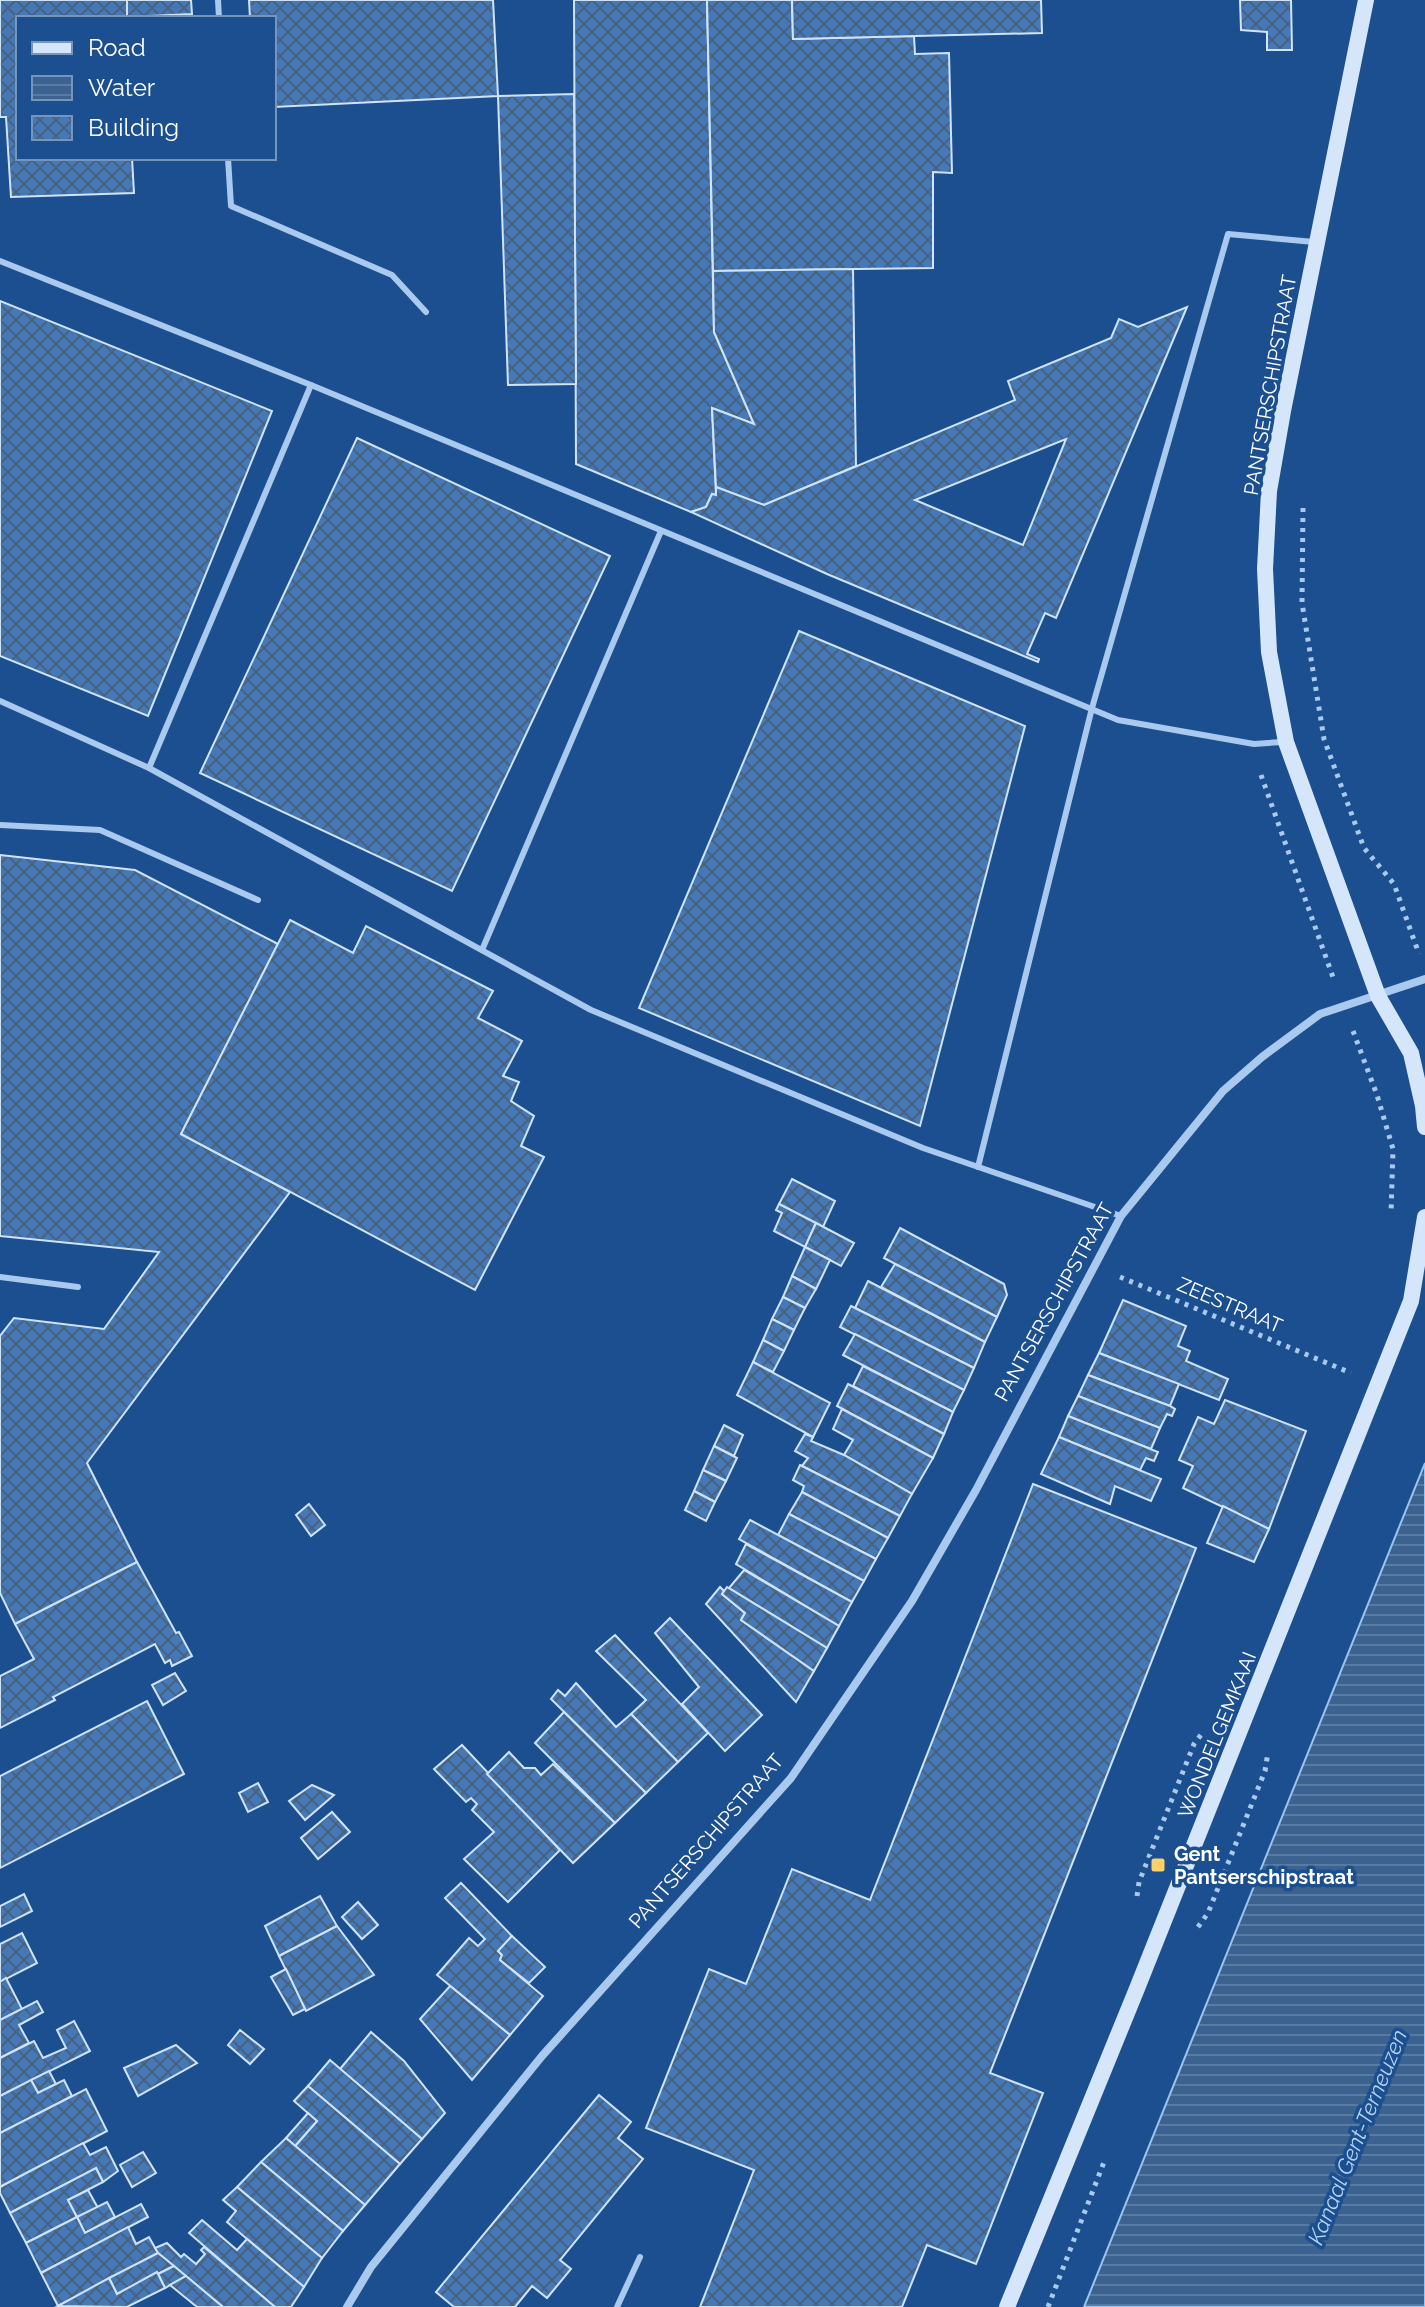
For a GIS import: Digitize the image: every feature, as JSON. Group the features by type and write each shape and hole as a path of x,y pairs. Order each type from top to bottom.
{"main road":[{"name":"PANTSERSCHIPSTRAAT","path":"1366,0 1269,491 1265,569 1269,652 1286,742 1378,996"},
{"path":"1378,996 1411,1053 1425,1127"},
{"name":"WONDELGEMKAAI","path":"1007,2307 1411,1301 1425,1217"}],"street":[{"path":"1378,996 1425,979"},
{"name":"PANTSERSCHIPSTRAAT","path":"347,2307 371,2267 542,2056 791,1778 919,1589 976,1490 1121,1216 1223,1091 1320,1014 1378,996"}],"lane":[{"path":"228,160 231,206 392,275 426,312"},
{"path":"978,1167 1092,708 1228,234 1317,242"},
{"path":"0,261 311,385 1118,720 1254,744 1286,742"},
{"path":"149,768 311,385"},
{"path":"482,950 661,531"},
{"path":"0,701 149,768 591,1010 923,1148 1121,1216"},
{"path":"0,825 100,830 258,900"},
{"path":"0,1277 78,1287"},
{"path":"617,2307 640,2257"}],"path":[{"path":"1303,497 1302,603 1324,739 1364,848 1394,884 1420,955"},
{"path":"1254,744 1264,786 1377,1095 1393,1149 1391,1220"},
{"name":"ZEESTRAAT","path":"1093,1265 1354,1374 1358,1361"},
{"path":"1137,1898 1139,1882 1194,1744 1203,1732"}],"water":[{"name":"Kanaal Gent-Terneuzen","path":"1425,1463 1425,2307 1084,2307"}],"building":[{"path":"0,0 127,0 128,16 16,16 16,160 132,160 134,193 11,197 6,117 0,117"},
{"path":"127,0 191,0 192,14 127,16"},
{"path":"249,0 493,0 498,96 276,107 276,16 250,16"},
{"path":"574,0 707,0 714,332 754,424 712,408 716,495 712,494 706,507 691,512 576,464"},
{"path":"707,0 792,0 793,39 914,36 915,54 949,53 952,173 933,172 933,268 713,271"},
{"path":"792,0 1041,0 1042,33 793,39"},
{"path":"1240,0 1291,0 1292,50 1267,50 1267,32 1241,30"},
{"path":"574,94 576,384 508,385 498,96"},
{"path":"853,269 856,466 764,505 716,487 712,408 754,424 714,332 713,271"},
{"path":"0,301 272,411 148,716 0,656"},
{"path":"1187,307 1056,618 1045,613 1027,654 1039,659 1038,662 827,574 691,512 706,507 712,494 716,495 716,487 764,505 1015,400 1008,381 1111,338 1119,319 1138,327","holes":["1066,439 1023,545 915,500"]},
{"path":"357,438 610,556 452,891 200,773"},
{"path":"799,631 1025,726 920,1126 639,1008"},
{"path":"0,855 135,870 278,944 181,1134 290,1192 87,1463 137,1562 15,1624 0,1593 0,1336 14,1318 104,1329 159,1252 0,1236"},
{"path":"290,920 353,953 366,926 493,991 478,1018 522,1041 503,1076 519,1082 511,1101 534,1116 521,1146 544,1157 475,1290 181,1134"},
{"path":"792,1179 835,1201 823,1227 779,1204"},
{"path":"779,1204 816,1223 805,1247 774,1231 782,1213 776,1210"},
{"path":"816,1223 854,1243 841,1266 805,1247"},
{"path":"900,1228 1004,1284 1007,1295 997,1317 884,1258"},
{"path":"805,1247 830,1260 816,1289 792,1276"},
{"path":"895,1264 997,1317 985,1342 881,1287"},
{"path":"792,1276 816,1289 805,1308 783,1297"},
{"path":"868,1281 985,1342 974,1368 855,1308"},
{"path":"783,1297 805,1308 794,1330 772,1319"},
{"path":"1123,1300 1186,1326 1178,1346 1190,1351 1186,1361 1228,1379 1219,1400 1099,1353"},
{"path":"851,1306 974,1368 964,1390 840,1327"},
{"path":"772,1319 794,1330 784,1351 763,1340"},
{"path":"855,1334 964,1390 953,1412 843,1355"},
{"path":"763,1340 784,1351 773,1372 753,1362"},
{"path":"1099,1353 1179,1384 1170,1406 1088,1375"},
{"path":"753,1362 830,1403 813,1437 737,1395"},
{"path":"863,1366 953,1412 944,1434 853,1386"},
{"path":"1088,1375 1170,1406 1175,1409 1172,1416 1167,1414 1160,1428 1078,1396"},
{"path":"848,1384 944,1434 933,1458 837,1406"},
{"path":"1078,1396 1160,1428 1151,1449 1068,1416"},
{"path":"1225,1400 1306,1431 1269,1529 1183,1488 1193,1466 1179,1460 1198,1417 1214,1424"},
{"path":"842,1409 933,1458 912,1494 844,1455 853,1440 833,1429"},
{"path":"1068,1416 1158,1452 1154,1461 1146,1458 1140,1470 1059,1437"},
{"path":"724,1425 743,1435 734,1456 714,1446"},
{"path":"805,1434 813,1437 811,1441 844,1455 912,1494 900,1516 802,1466 808,1458 795,1451"},
{"path":"1059,1437 1161,1479 1151,1501 1115,1486 1110,1504 1041,1474"},
{"path":"714,1446 737,1458 726,1481 703,1470"},
{"path":"800,1465 900,1516 888,1538 802,1492 804,1486 793,1480"},
{"path":"703,1470 726,1481 715,1502 694,1491"},
{"path":"1033,1484 1196,1548 990,2073 1043,2093 976,2264 927,2245 902,2307 700,2307 754,2170 646,2128 709,1969 746,1984 792,1869 870,1900"},
{"path":"694,1491 715,1502 706,1521 685,1510"},
{"path":"802,1492 888,1538 876,1559 789,1514"},
{"path":"309,1504 325,1525 311,1536 296,1515"},
{"path":"1223,1506 1269,1529 1254,1562 1207,1543"},
{"path":"789,1514 876,1559 864,1581 778,1535"},
{"path":"750,1520 864,1581 852,1602 739,1539"},
{"path":"746,1544 852,1602 839,1626 736,1564"},
{"path":"137,1562 192,1656 172,1666 170,1660 165,1663 155,1644 0,1728 0,1676 34,1659 15,1624"},
{"path":"744,1570 839,1626 827,1648 729,1588"},
{"path":"720,1587 724,1591 722,1594 745,1613 741,1620 814,1671 796,1702 706,1604"},
{"path":"727,1587 827,1648 814,1671 741,1620 745,1613 722,1594"},
{"path":"670,1618 762,1715 725,1751 682,1704 699,1687 655,1633"},
{"path":"615,1635 708,1733 678,1762 631,1714 646,1700 596,1651"},
{"path":"175,1673 186,1691 163,1705 152,1685"},
{"path":"576,1683 616,1727 631,1714 678,1762 646,1793 551,1699 558,1690 565,1696"},
{"path":"147,1701 184,1774 0,1868 0,1776"},
{"path":"564,1712 646,1793 615,1823 535,1743"},
{"path":"462,1745 560,1850 508,1902 464,1859 494,1832 472,1810 477,1804 471,1798 466,1802 434,1769"},
{"path":"509,1752 524,1768 535,1768 541,1775 553,1764 615,1823 573,1863 487,1774"},
{"path":"258,1783 268,1802 248,1812 239,1793"},
{"path":"312,1785 334,1795 305,1820 289,1801"},
{"path":"332,1812 350,1832 318,1859 301,1838"},
{"path":"461,1883 512,1936 498,1951 502,1955 500,1960 543,1996 510,2035 437,1975 469,1938 478,1946 485,1939 445,1898"},
{"path":"24,1894 32,1911 0,1927 0,1906"},
{"path":"320,1896 337,1926 279,1956 265,1926"},
{"path":"358,1902 378,1925 362,1939 342,1917"},
{"path":"337,1926 374,1975 306,2011 279,1956"},
{"path":"22,1933 37,1963 0,1982 0,1944"},
{"path":"512,1936 545,1967 529,1983 500,1960 502,1955 498,1951"},
{"path":"286,1969 305,2009 293,2015 271,1977"},
{"path":"6,1978 22,2009 0,2020 0,1982"},
{"path":"450,1986 510,2035 472,2080 420,2019"},
{"path":"37,2001 43,2012 19,2025 29,2043 0,2058 0,2020"},
{"path":"74,2021 90,2051 0,2096 0,2058 34,2041 43,2058 66,2048 57,2030"},
{"path":"240,2030 264,2049 250,2064 228,2045"},
{"path":"371,2032 404,2061 445,2113 422,2139 340,2069"},
{"path":"176,2045 197,2063 138,2096 124,2068"},
{"path":"330,2060 422,2139 400,2164 308,2086"},
{"path":"49,2071 56,2084 38,2093 31,2080"},
{"path":"31,2080 38,2093 64,2080 72,2096 0,2133 0,2096"},
{"path":"308,2086 400,2164 365,2205 295,2146 317,2121 294,2101"},
{"path":"86,2089 107,2131 0,2187 0,2133"},
{"path":"599,2095 631,2122 618,2138 643,2159 560,2260 571,2269 547,2298 532,2286 515,2307 454,2307 436,2292"},
{"path":"308,2113 317,2121 295,2146 286,2138"},
{"path":"286,2138 365,2205 343,2231 261,2162"},
{"path":"83,2143 90,2155 106,2147 118,2171 103,2182 96,2168 10,2213 0,2187"},
{"path":"143,2152 156,2173 132,2187 120,2165"},
{"path":"261,2162 343,2231 322,2258 237,2187"},
{"path":"96,2168 103,2182 68,2200 77,2217 26,2243 10,2213"},
{"path":"237,2187 322,2258 304,2287 227,2222 236,2211 223,2200"},
{"path":"88,2190 98,2208 77,2217 68,2200"},
{"path":"107,2202 115,2217 85,2233 77,2217"},
{"path":"141,2204 148,2217 41,2273 26,2243 77,2217 85,2233"},
{"path":"202,2220 237,2250 247,2239 304,2287 291,2307 275,2307 189,2233"},
{"path":"128,2227 136,2244 149,2237 158,2253 58,2306 41,2273"},
{"path":"167,2243 181,2257 184,2254 196,2264 205,2254 201,2250 204,2247 275,2307 223,2307 158,2253 155,2248"},
{"path":"158,2253 174,2266 117,2294 109,2278"},
{"path":"174,2266 186,2276 165,2288 158,2274"},
{"path":"157,2272 165,2288 127,2307 58,2306 109,2278 117,2294"},
{"path":"186,2276 223,2307 197,2307 170,2285"}],"place":[{"name":"Gent Pantserschipstraat","path":"1158,1865"}]}
